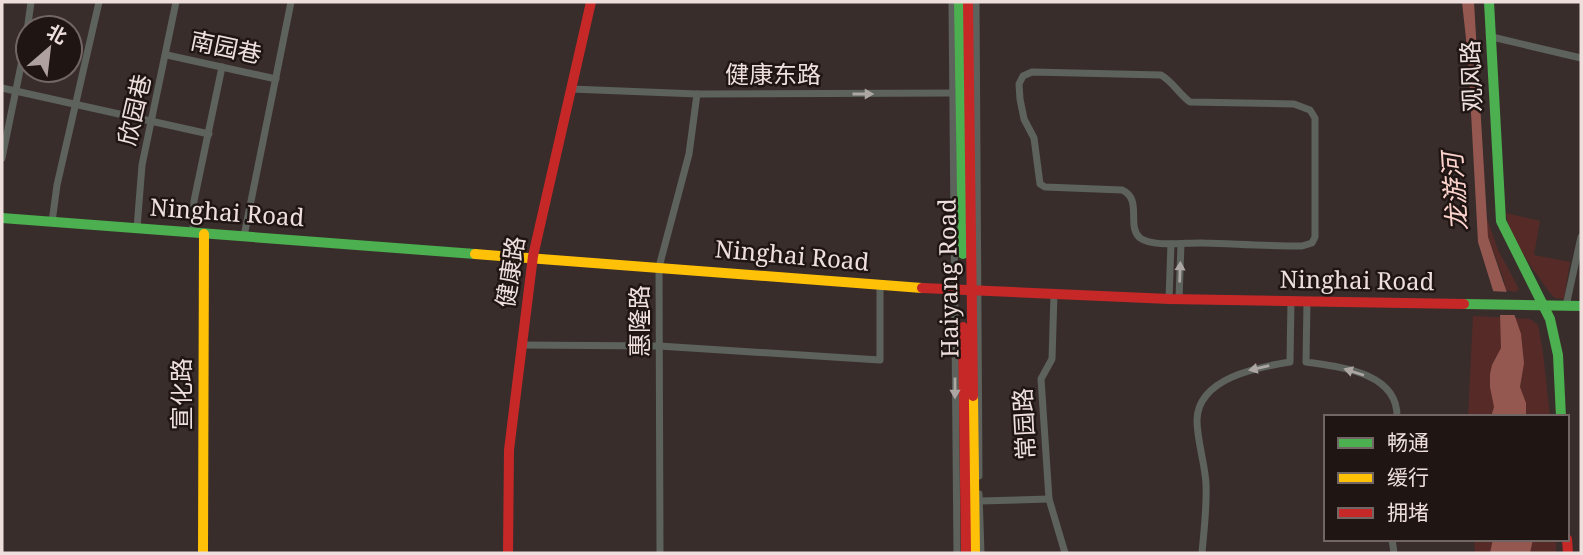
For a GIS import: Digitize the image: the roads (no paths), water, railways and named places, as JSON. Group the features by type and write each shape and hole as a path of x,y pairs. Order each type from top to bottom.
{"street":[{"path":"2,158 31,2"},
{"path":"52,222 57,186 99,2"},
{"name":"欣园巷","path":"137,228 142,165 176,2"},
{"path":"244,236 291,2"},
{"name":"健康路","path":"509,553 509,450 533,256 591,2"},
{"path":"957,553 966,290 964,93 952,2 963,2"},
{"name":"Haiyang Road","path":"963,2 966,553"},
{"path":"964,93 976,2"},
{"name":"观风路","path":"1489,2 1501,221 1512,249 1550,319 1558,355 1561,415"},
{"path":"1492,37 1581,58"},
{"name":"南园巷","path":"167,55 276,79"},
{"path":"198,234 194,201 222,67"},
{"path":"1032,72 1161,75 1190,102 1294,104 1310,110 1315,118 1315,237 1312,243 1302,246 1171,244 1144,240 1138,236 1133,201 1129,193 1122,190 1045,187 1040,184 1034,138 1024,119 1020,99 1019,84 1023,76 1032,72"},
{"path":"2,88 209,134"},
{"name":"健康东路","path":"571,89 697,94 964,93"},
{"name":"惠隆路","path":"660,553 659,267 689,154 697,94"},
{"name":"Ninghai Road","path":"2,218 966,290 1174,299 1581,306"},
{"name":"宣化路","path":"198,234 202,553"},
{"path":"1566,306 1581,237"},
{"path":"1171,244 1174,299"},
{"path":"1174,299 1181,244"},
{"path":"521,345 659,346 880,360 880,284"},
{"path":"966,290 981,553"},
{"name":"Haiyang Road","path":"966,290 975,553"},
{"name":"常园路","path":"1054,294 1052,359 1041,379 1049,499 1065,553"},
{"path":"1290,362 1291,300"},
{"path":"1306,362 1307,301"},
{"path":"1202,553 1206,493 1197,419 1200,405 1209,394 1231,377 1251,369 1290,362 1347,369 1378,382 1390,391 1396,415"},
{"path":"979,501 1049,499"}],"water label":[{"name":"龙游河","path":"1455,192"}]}
